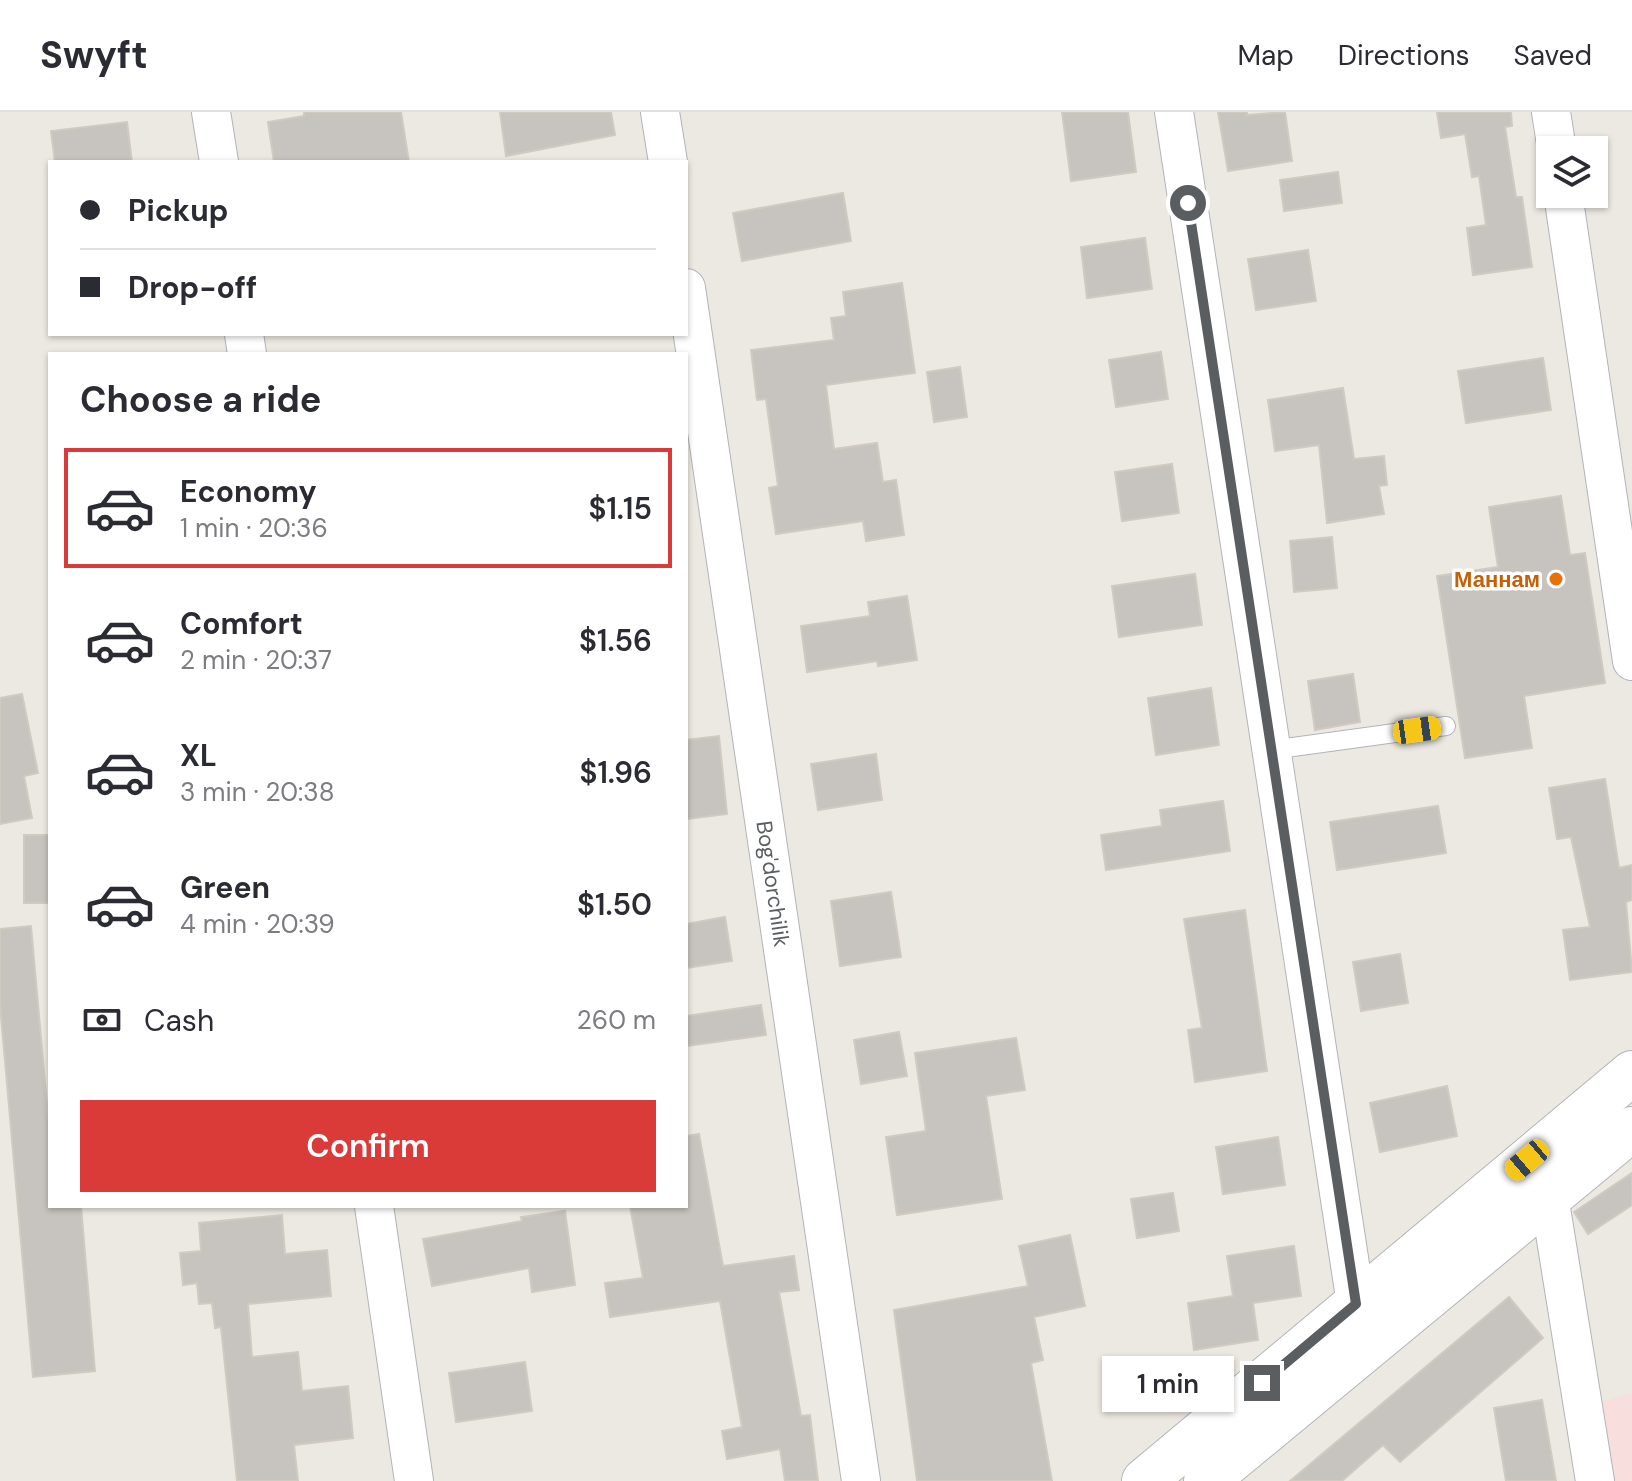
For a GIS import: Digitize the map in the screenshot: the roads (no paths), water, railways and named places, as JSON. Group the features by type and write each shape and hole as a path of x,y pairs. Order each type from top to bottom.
{"main road":[{"path":"1144,1481 1632,1073"},
{"path":"1206,1481 1632,1129"}],"street":[{"path":"211,112 219,160"},
{"path":"660,112 668,160"},
{"path":"1174,112 1356,1304"},
{"path":"1551,112 1555,136"},
{"path":"1565,208 1632,661"},
{"name":"Bog'dorchilik","path":"688,302 861,1481"},
{"path":"1549,1196 1595,1481"},
{"path":"374,1208 414,1481"}],"lane":[{"path":"1271,750 1446,726"}],"place":[{"name":"Маннам","path":"1556,579"}]}
